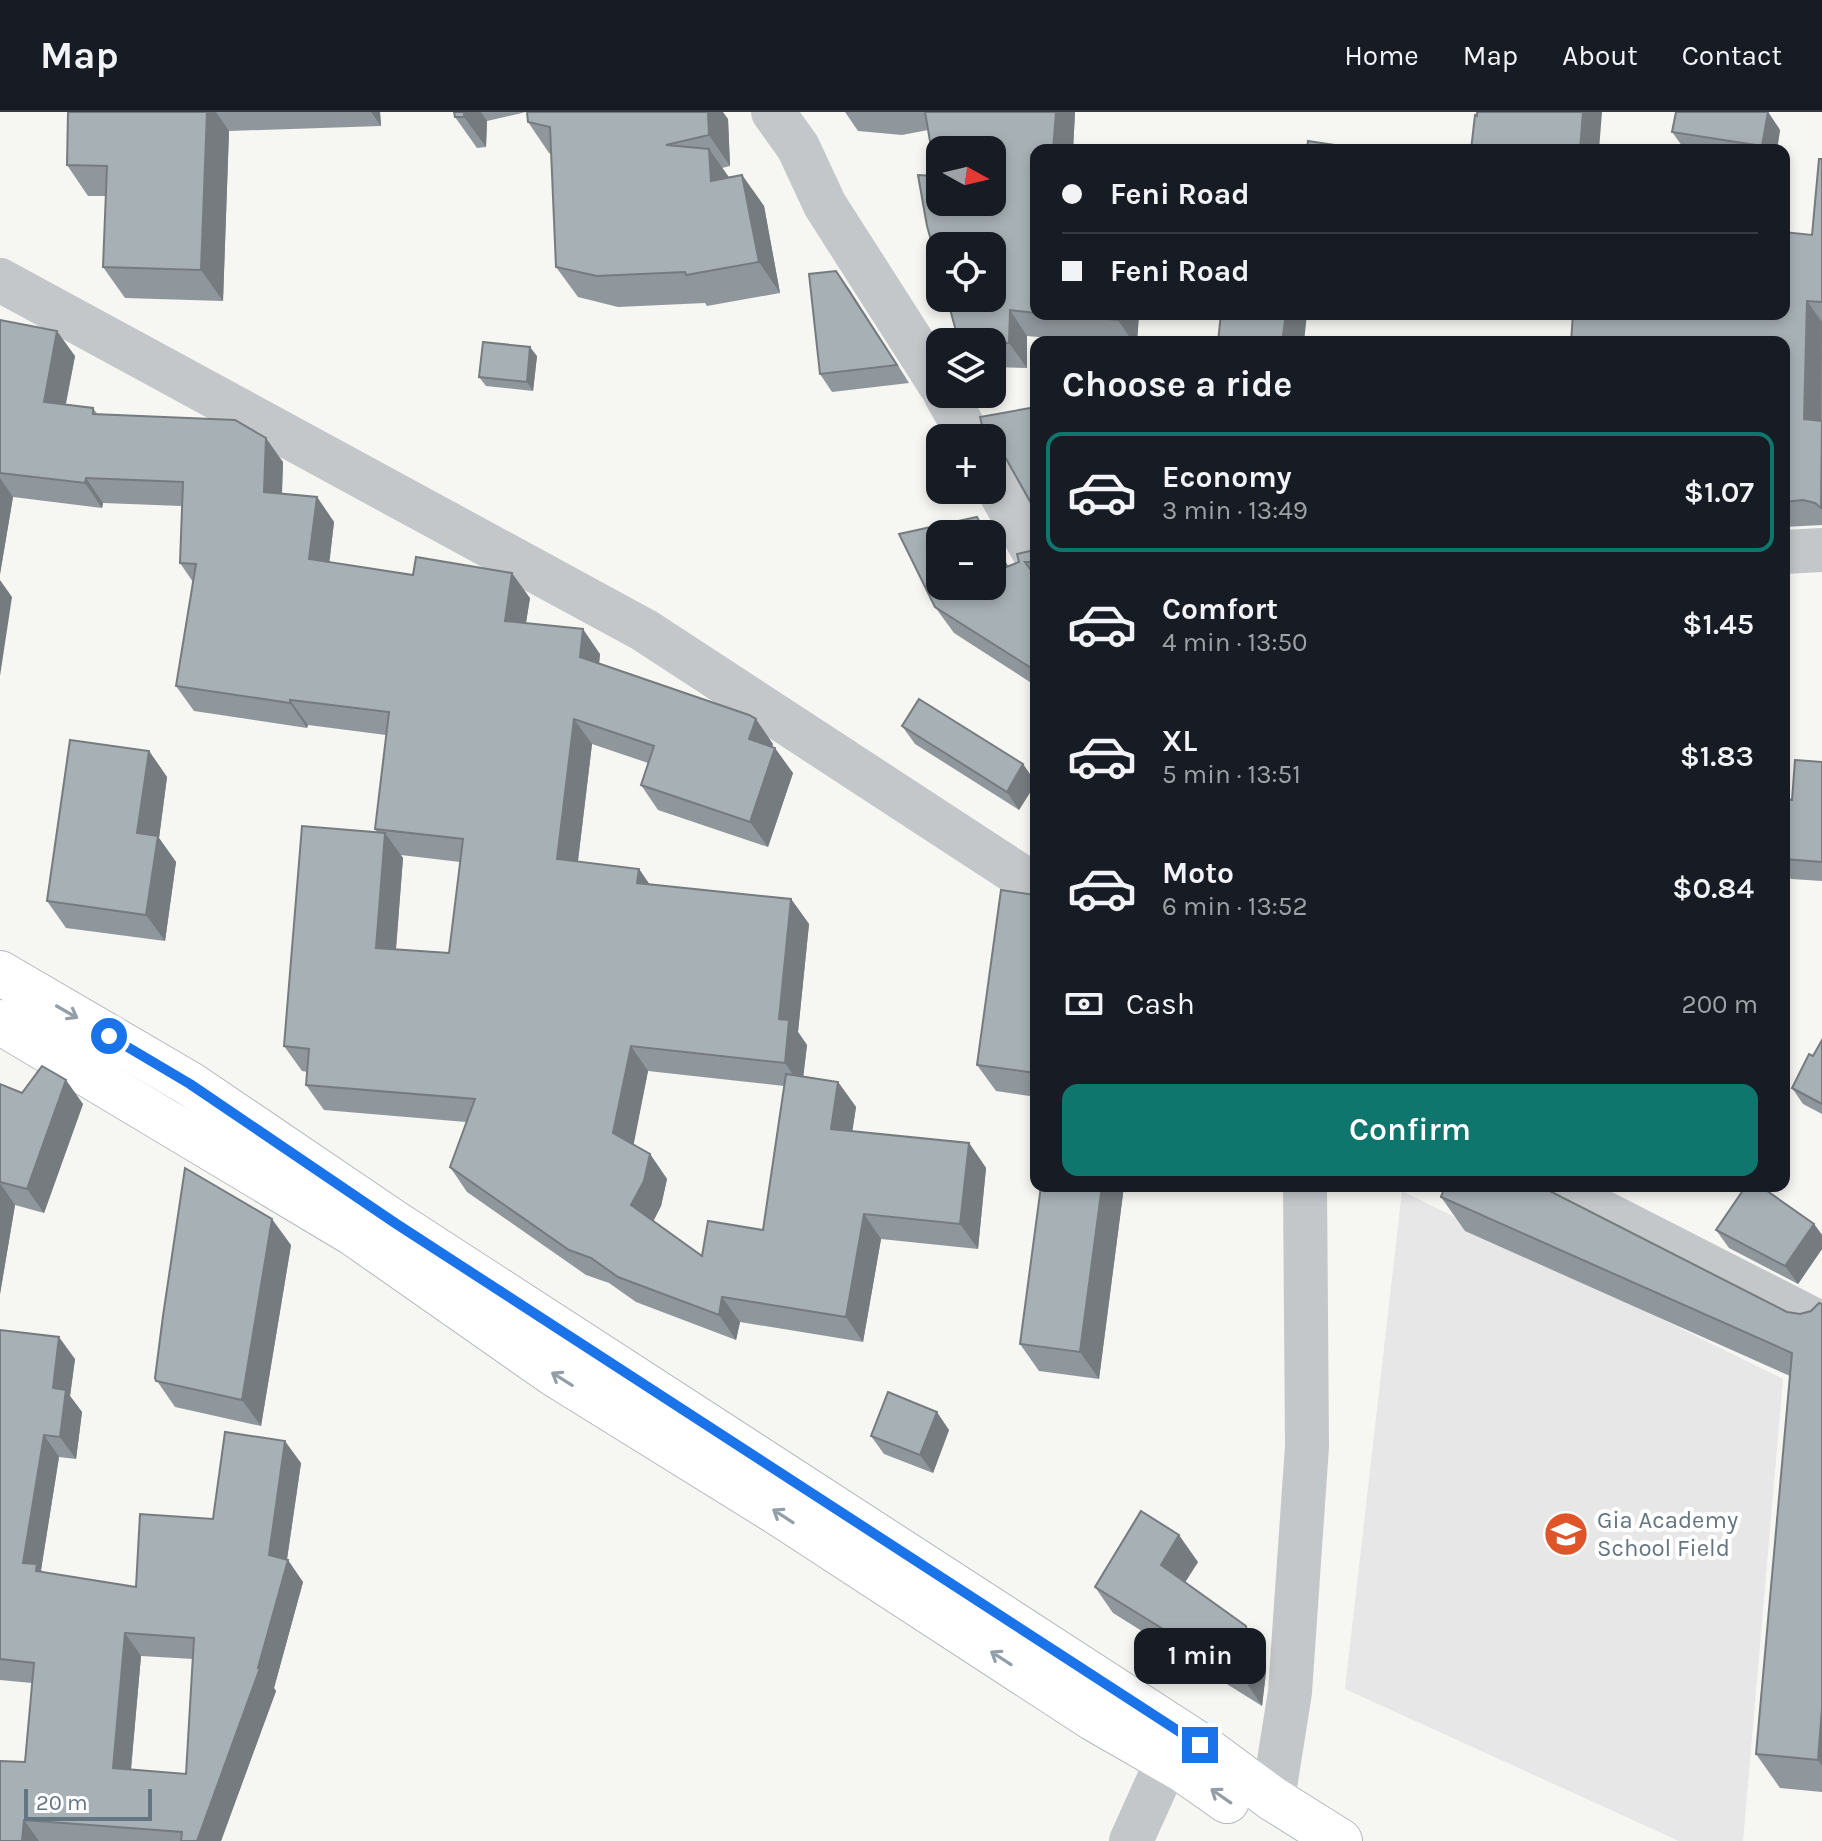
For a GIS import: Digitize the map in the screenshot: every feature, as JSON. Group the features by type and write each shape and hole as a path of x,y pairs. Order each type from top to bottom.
{"main road":[{"path":"0,973 190,1084 395,1223 1200,1745 1273,1799 1340,1841"},
{"path":"0,1022 354,1234 554,1374 778,1513 1094,1719 1167,1761 1285,1841"}],"street":[{"path":"773,112 798,147 825,205 926,363"},
{"path":"0,280 644,630 1030,882"},
{"path":"1006,503 1030,545"},
{"path":"1790,552 1822,550"},
{"path":"1273,1799 1290,1692 1307,1446 1305,1192"},
{"path":"1564,1192 1822,1324"},
{"path":"1131,1841 1167,1761"}],"shaded area":[{"name":"Gia Academy School Field","path":"1402,1192 1783,1379 1743,1841 1679,1841 1345,1689"}],"building":[{"path":"68,112 207,112 201,270 103,267 107,166 67,165"},
{"path":"454,112 464,112 464,117 455,117"},
{"path":"527,112 708,112 709,135 666,145 709,149 711,181 742,175 759,262 686,275 685,272 597,276 556,267 550,127 528,122"},
{"path":"925,112 1056,112 1053,144 1030,144 1030,312 1010,310 1009,343 1006,343 1006,328 955,328 951,312 1006,312 1006,232 929,232 918,175 926,175 926,216 1006,216 1006,136 929,136"},
{"path":"1477,112 1583,112 1580,144 1472,144"},
{"path":"1676,112 1768,112 1762,144 1672,132"},
{"path":"1819,159 1822,159 1822,302 1807,301 1804,419 1822,421 1821,508 1803,500 1790,501 1790,336 1571,336 1573,320 1790,320 1790,233 1812,235"},
{"path":"836,271 897,365 820,374 809,274"},
{"path":"0,320 57,331 44,402 93,408 93,414 235,420 266,438 264,492 317,497 309,559 413,575 416,557 512,573 505,621 583,629 580,657 756,719 749,739 775,748 750,822 641,785 654,746 574,719 557,859 639,869 637,883 791,899 779,1019 789,1020 785,1063 631,1046 613,1133 650,1154 644,1181 631,1205 702,1256 708,1221 763,1230 786,1074 838,1082 831,1129 969,1143 960,1224 864,1214 846,1317 722,1297 719,1315 618,1277 591,1258 569,1250 450,1167 475,1099 306,1085 309,1049 284,1046 302,826 385,833 376,948 449,953 463,839 375,829 389,712 290,700 290,703 176,686 196,564 180,563 183,482 86,478 85,483 0,473"},
{"path":"1220,320 1285,320 1283,336 1219,336"},
{"path":"483,342 530,347 527,382 479,377"},
{"path":"1030,408 1030,501 1006,459 1006,424 982,424 980,417"},
{"path":"926,528 926,589 899,534"},
{"path":"1030,551 1030,562 1025,562 1030,569 1030,667 935,607 932,600 1006,600 1006,567 1019,562 1017,554"},
{"path":"919,699 1023,764 1007,792 902,726"},
{"path":"70,740 149,751 137,833 158,836 146,915 47,901"},
{"path":"1795,760 1822,762 1822,862 1790,859"},
{"path":"1001,890 1030,894 1030,1072 977,1065"},
{"path":"1822,1040 1822,1104 1792,1088 1809,1054 1813,1056"},
{"path":"42,1066 66,1080 27,1189 0,1182 0,1084 22,1093"},
{"path":"185,1168 272,1219 242,1400 156,1381 155,1378"},
{"path":"1040,1192 1101,1192 1080,1352 1020,1344"},
{"path":"1443,1192 1552,1192 1787,1312 1800,1314 1822,1304 1822,1708 1818,1760 1756,1754 1792,1353 1441,1197"},
{"path":"1742,1192 1769,1192 1814,1224 1785,1266 1716,1230"},
{"path":"0,1330 59,1337 53,1388 66,1390 60,1437 44,1435 23,1563 37,1564 36,1571 136,1587 140,1514 213,1519 225,1432 285,1441 269,1555 288,1560 260,1668 197,1841 181,1841 182,1832 24,1820 22,1841 0,1841 0,1761 25,1762 34,1663 0,1659","holes":["125,1633 194,1638 186,1774 113,1768"]},
{"path":"888,1392 937,1412 920,1455 871,1436"},
{"path":"1141,1511 1179,1535 1161,1565 1246,1626 1248,1646 1244,1679 1095,1587"}],"place":[{"name":"Gia Academy School Field","path":"1566,1534"}],"route":[{"path":"109,1036 190,1084 395,1223 1200,1745"}]}
